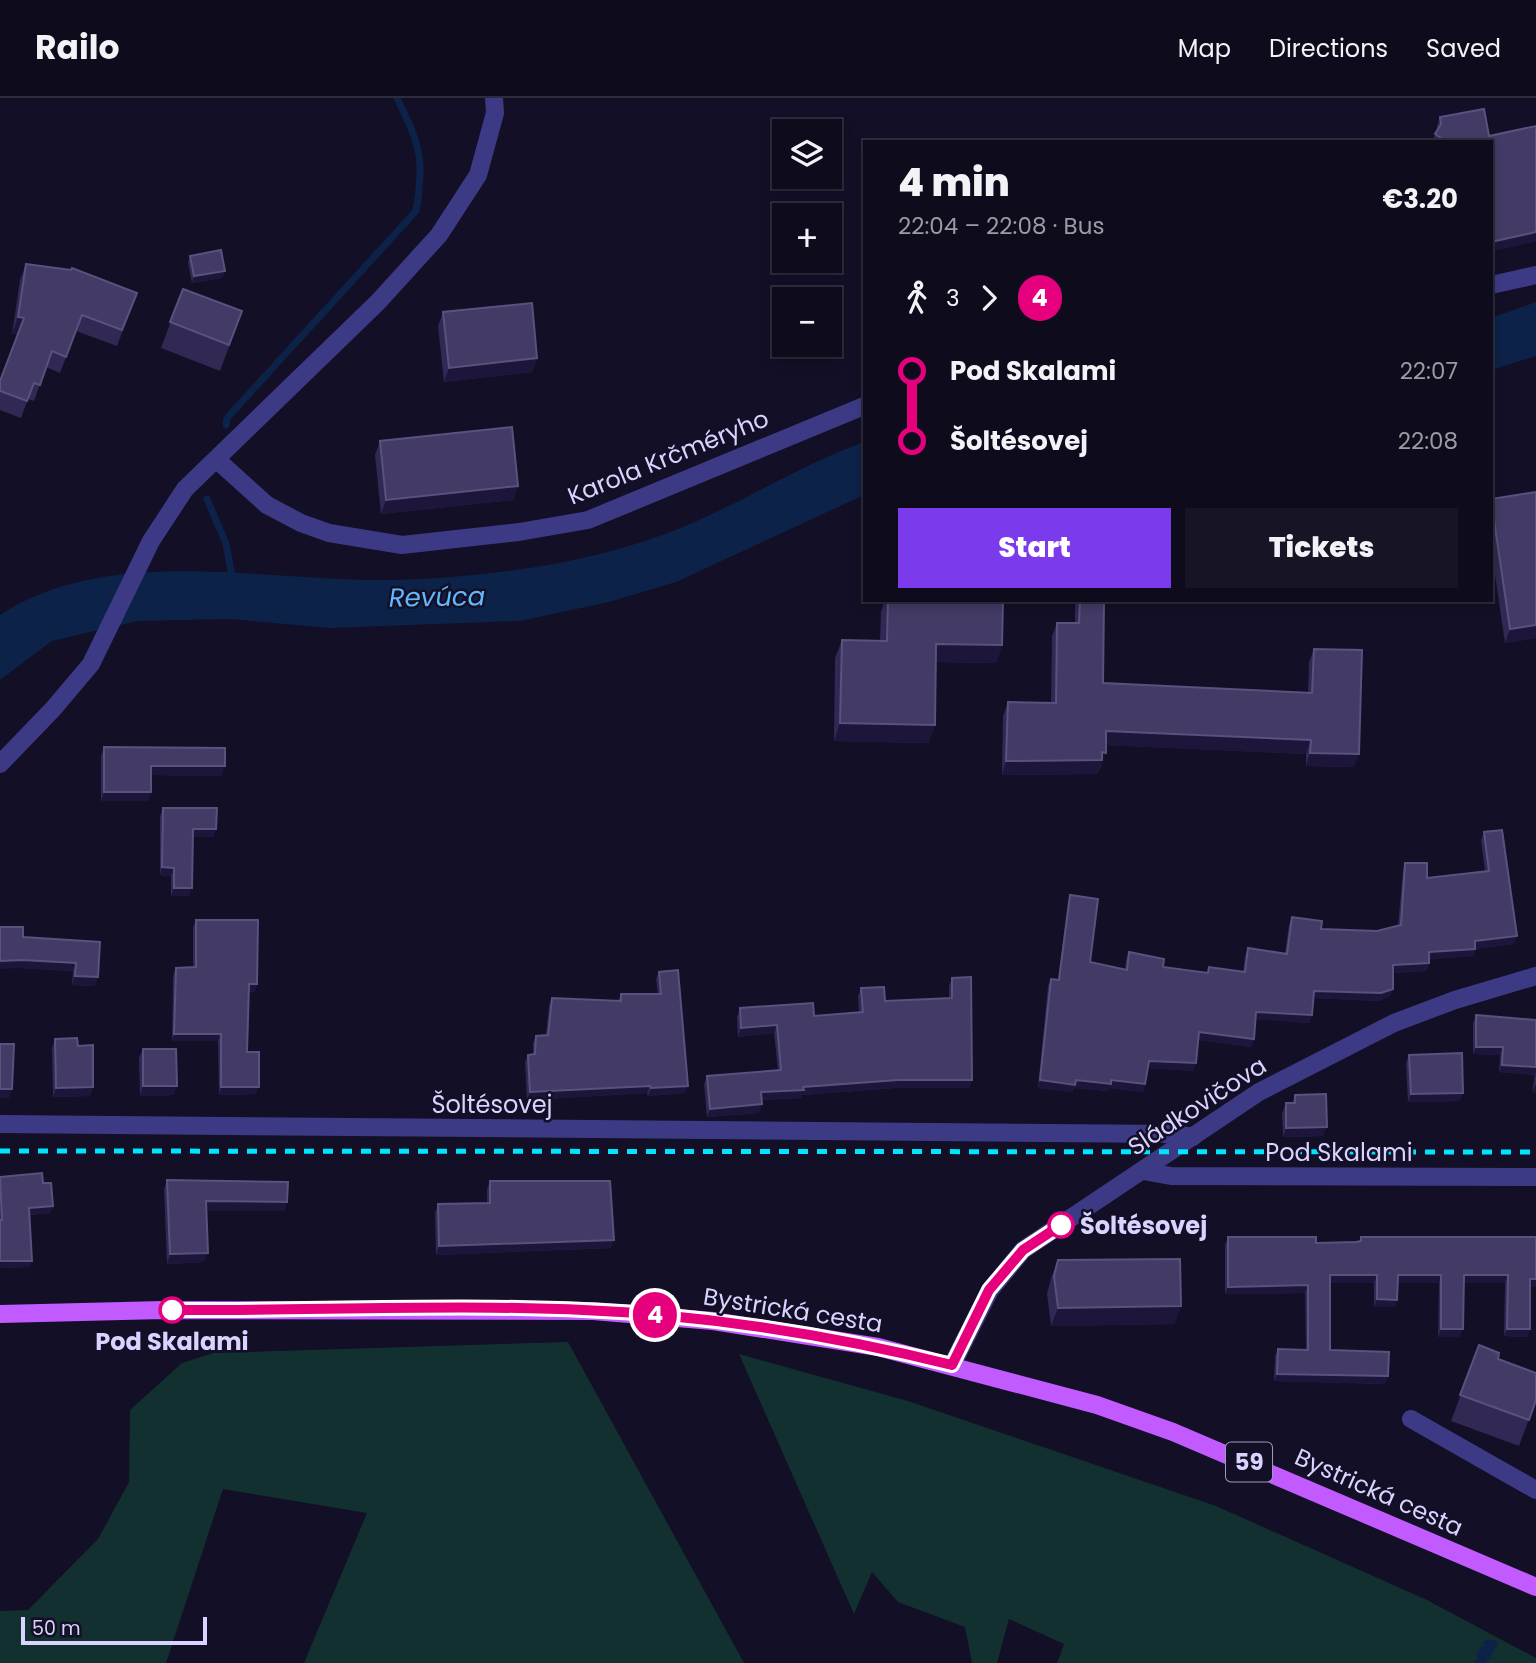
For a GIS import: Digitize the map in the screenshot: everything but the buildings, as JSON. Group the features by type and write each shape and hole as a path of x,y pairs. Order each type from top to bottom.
{"main road":[{"name":"Bystrická cesta","path":"0,1314 163,1310 607,1312 673,1317 878,1347 1097,1405 1173,1432 1536,1587"}],"street":[{"path":"0,764 53,709 91,664 151,541 185,489 378,302 439,235 478,175 495,113 495,98"},
{"path":"1493,285 1536,275"},
{"name":"Karola Krčméryho","path":"216,459 267,505 301,523 329,533 401,545 519,532 588,520 863,405"},
{"name":"Sládkovičova","path":"952,1365 989,1290 1023,1250 1259,1092 1348,1044 1455,1000 1536,976"},
{"name":"Šoltésovej","path":"0,1125 1174,1133 1193,1137"},
{"name":"Pod Skalami","path":"1143,1171 1171,1176 1536,1177"},
{"path":"1411,1419 1536,1490"}],"green space":[{"path":"568,1342 744,1663 304,1663 367,1513 223,1489 166,1663 0,1663 0,1611 28,1610 98,1539 129,1482 130,1410 182,1363 213,1353"},
{"path":"739,1354 908,1401 1216,1506 1427,1600 1536,1658 1536,1663 1057,1663 1064,1644 1009,1619 997,1663 972,1663 965,1627 898,1602 872,1572 854,1614"}],"water":[{"path":"1536,302 1536,356 1493,369 1493,317"},
{"name":"Revúca","path":"863,442 863,495 676,582 609,602 520,621 330,628 230,619 137,621 52,641 0,680 0,615 41,594 86,580 133,573 182,571 397,580 464,576 554,564 622,548 688,525"}],"waterway":[{"path":"226,425 227,418 416,211 420,178 418,153 411,128 397,98"},
{"path":"207,499 226,544 233,581"},
{"path":"1478,1663 1484,1663 1480,1655 1488,1656 1483,1650 1491,1650 1487,1643 1494,1644"}],"railway":[{"path":"0,1151 1536,1152"}],"bus line":[{"name":"4","path":"172,1310 439,1309 593,1311 659,1315 852,1342 952,1365 989,1290 1023,1250 1061,1225"}],"place":[{"name":"Šoltésovej","path":"1061,1225"},
{"name":"Pod Skalami","path":"172,1310"}]}
